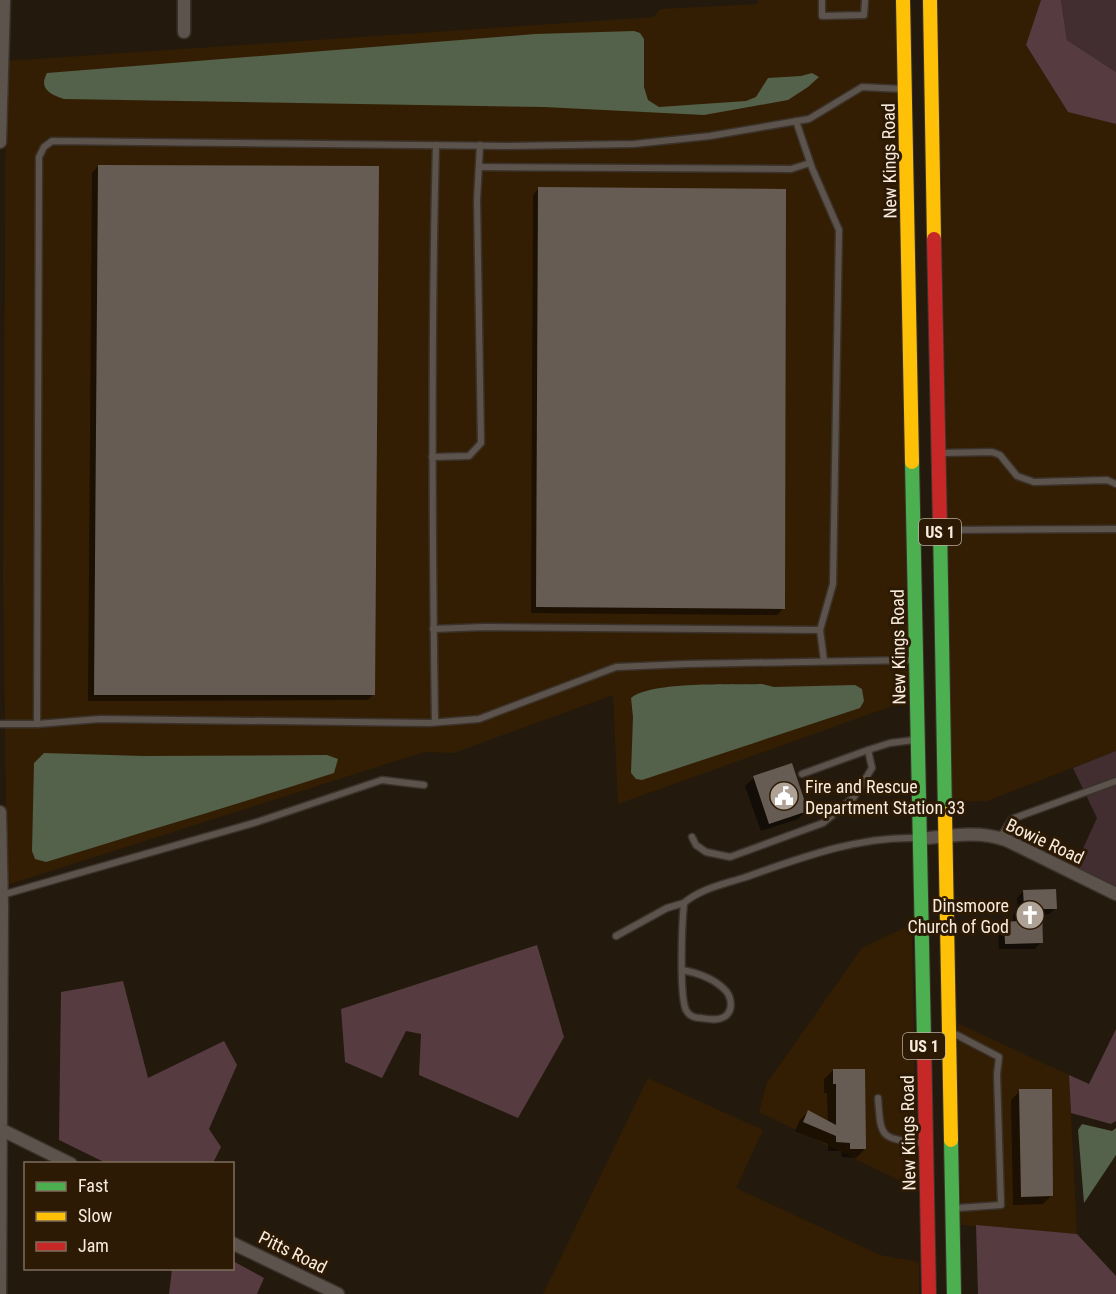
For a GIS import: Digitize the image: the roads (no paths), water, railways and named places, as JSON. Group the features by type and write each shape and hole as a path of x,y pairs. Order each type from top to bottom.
{"highway":[{"name":"New Kings Road","path":"903,0 916,660 931,737 945,836 954,1294"},
{"name":"New Kings Road","path":"928,1294 920,838 931,737 940,530 930,0"},
{"path":"905,89 920,101 932,131"}],"street":[{"path":"0,142 4,0"},
{"path":"184,0 184,32"},
{"path":"0,812 0,1294"},
{"name":"Bowie Road","path":"920,838 976,833 1000,838 1116,894"},
{"path":"0,1129 67,1162"},
{"path":"927,1210 953,1209"},
{"name":"Pitts Road","path":"234,1244 338,1294"}],"lane":[{"path":"822,0 822,16 864,15 865,0"},
{"path":"37,723 39,157 44,147 52,141 436,145 633,144 710,136 809,118 862,87 905,89"},
{"path":"796,121 810,163 839,230 833,584 820,630 824,661"},
{"path":"435,722 432,457 436,145"},
{"path":"432,457 469,456 481,443 477,200 480,145"},
{"path":"479,167 791,169 810,163"},
{"path":"938,453 992,452 999,455 1017,476 1034,482 1107,480 1116,484"},
{"path":"940,530 1116,529"},
{"path":"433,629 485,627 820,630"},
{"path":"0,724 100,719 435,722 479,719 616,667 916,660"},
{"path":"802,774 890,743 931,737"},
{"path":"692,837 696,845 706,852 730,857 824,823 854,797 872,768 868,750"},
{"path":"1,903 382,780 424,785"},
{"path":"1000,838 1012,819 1116,782"},
{"path":"616,936 667,908 684,903 691,897 826,851 871,842 920,838"},
{"path":"682,970 699,974 727,991 732,1001 724,1017 713,1020 694,1018 687,1012 683,1003 682,970 682,924 684,903"},
{"path":"949,1030 999,1057 997,1074 1001,1205 953,1209"},
{"path":"878,1098 880,1129 887,1136 901,1141 926,1143"}],"place":[{"name":"Fire and Rescue Department Station 33","path":"784,796"},
{"name":"Dinsmoore Church of God","path":"1030,915"}]}
